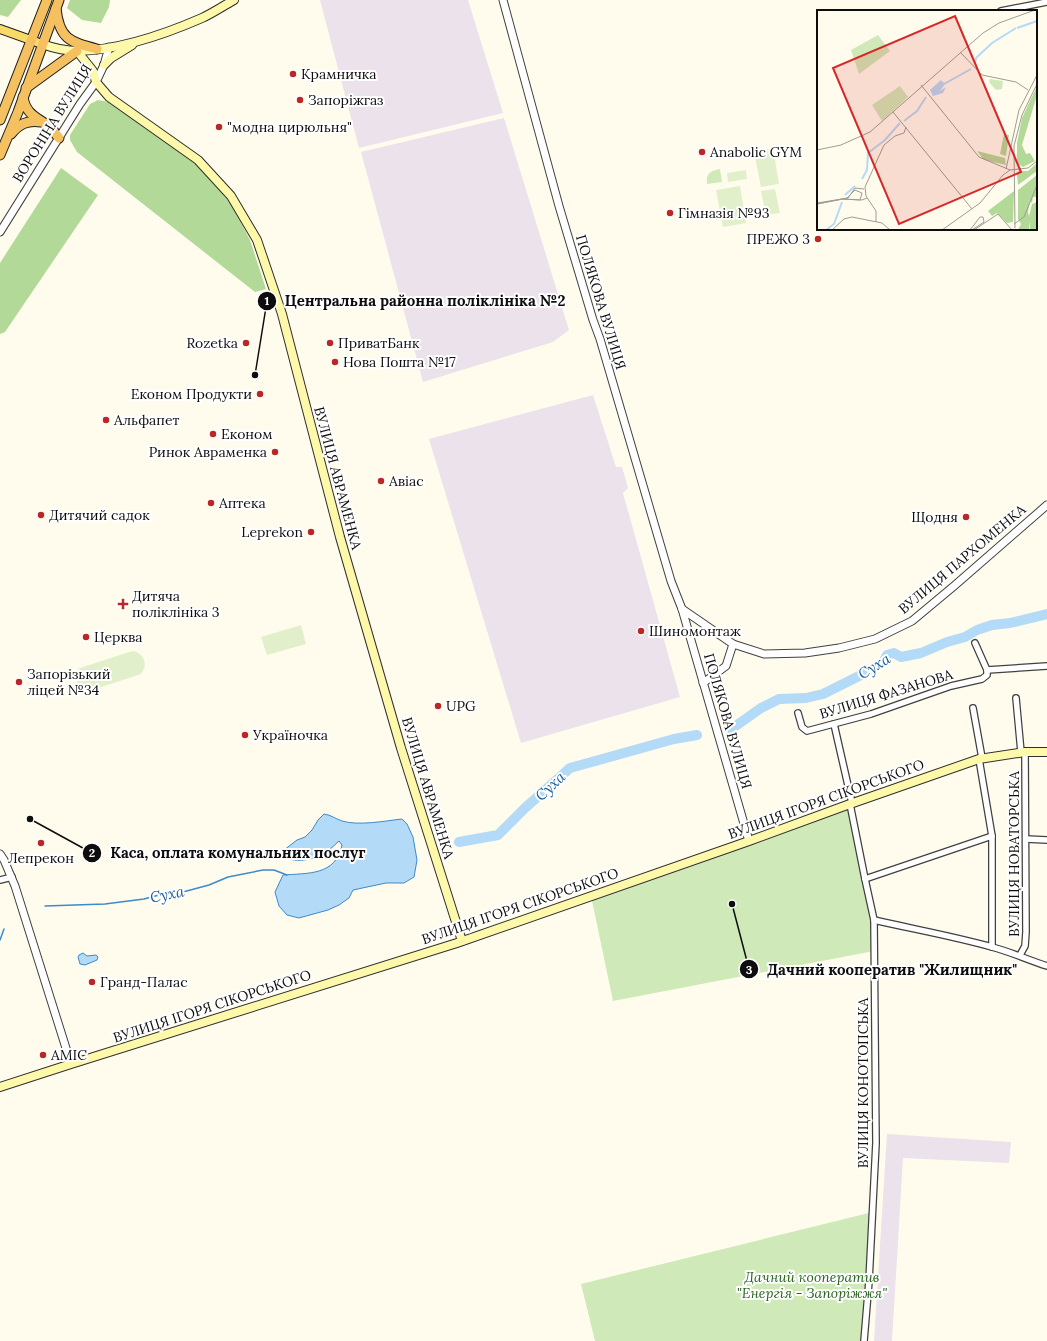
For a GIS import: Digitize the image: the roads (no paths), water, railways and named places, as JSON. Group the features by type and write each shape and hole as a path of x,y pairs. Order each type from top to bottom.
{"highway":[{"path":"0,120 47,0"},
{"path":"0,155 58,3"},
{"path":"58,3 58,20 62,31 71,41 97,49"},
{"path":"26,88 77,51"},
{"path":"23,97 26,109 31,115 53,130 59,138"},
{"path":"5,142 14,129 22,123 32,121 42,122"}],"main road":[{"path":"0,29 52,48 77,51 97,49 142,40 203,18 234,0"},
{"path":"104,65 123,51 142,40"},
{"name":"ВУЛИЦЯ АВРАМЕНКА","path":"77,51 93,71 96,82 108,97 198,160 231,196 256,240 282,314 340,537 393,719 462,941"},
{"name":"ВУЛИЦЯ ІГОРЯ СІКОРСЬКОГО","path":"0,1088 462,941 749,841 851,803 980,759 1023,752 1047,752"}],"street":[{"name":"ПОЛЯКОВА ВУЛИЦЯ","path":"503,0 558,206 600,339 671,581 682,609 749,841"},
{"path":"1006,10 1047,2"},
{"name":"ВОРОНІНА ВУЛИЦЯ","path":"0,232 80,104 96,82 104,65 109,47"},
{"name":"ВУЛИЦЯ ПАРХОМЕНКА","path":"733,644 764,654 805,654 839,648 875,639 912,621 1047,505"},
{"name":"ПОЛЯКОВА ВУЛИЦЯ","path":"682,609 733,644"},
{"path":"975,643 987,670 1047,666"},
{"path":"703,683 726,666 733,644"},
{"name":"ВУЛИЦЯ ФАЗАНОВА","path":"798,713 802,728 807,731 871,714 951,686 982,679 987,675 987,670"},
{"name":"ВУЛИЦЯ НОВАТОРСЬКА","path":"1016,698 1023,752 1026,839 1026,946 1020,955"},
{"name":"ВУЛИЦЯ НОВАТОРСЬКА","path":"973,708 992,836 992,947"},
{"name":"ВУЛИЦЯ КОНОТОПСЬКА","path":"834,724 874,920 876,1143 869,1281 864,1341"},
{"path":"865,879 992,836"},
{"path":"1026,839 1047,840"},
{"path":"0,854 12,877 72,1064"},
{"path":"0,880 12,877"},
{"path":"874,920 992,947 1020,955 1034,962 1047,966"}],"water":[{"path":"324,814 342,821 356,823 372,823 402,819 407,824 413,837 417,860 414,877 404,883 386,883 353,890 349,898 328,910 299,918 287,915 279,906 275,892 283,875 319,871 327,868 339,855 342,845 339,841 326,852 313,858 292,860 285,855 284,850 297,840 305,837"},
{"path":"83,953 87,956 96,955 98,957 97,960 85,965 80,964 78,957"}],"waterway":[{"name":"Суха","path":"730,730 761,708 779,699 806,698 823,694 871,670 884,661 887,655 894,653 901,657 921,653 947,642 965,637 977,630 992,625 1010,623 1047,614"},
{"name":"Суха","path":"459,842 498,835 525,808 570,768 674,739 697,735"},
{"name":"Суха","path":"45,906 105,904 144,899 159,895 183,892 209,885 228,877 263,870 274,870 287,875"},
{"path":"0,940 4,929"}],"place":[{"name":"Крамничка","path":"293,74"},
{"name":"Запоріжгаз","path":"300,100"},
{"name":"\"модна цирюльня\"","path":"219,127"},
{"name":"Anabolic GYM","path":"702,152"},
{"name":"Гімназія №93","path":"670,213"},
{"name":"ПРЕЖО 3","path":"818,239"},
{"name":"Rozetka","path":"246,343"},
{"name":"ПриватБанк","path":"330,343"},
{"name":"Нова Пошта №17","path":"335,362"},
{"name":"Центральна районна поліклініка №2","path":"255,375"},
{"name":"Економ Продукти","path":"260,394"},
{"name":"Альфапет","path":"106,420"},
{"name":"Економ","path":"213,434"},
{"name":"Ринок Авраменка","path":"275,452"},
{"name":"Авіас","path":"381,481"},
{"name":"Аптека","path":"211,503"},
{"name":"Дитячий садок","path":"41,515"},
{"name":"Щодня","path":"966,517"},
{"name":"Leprekon","path":"311,532"},
{"name":"Дитяча поліклініка 3","path":"123,604"},
{"name":"Шиномонтаж","path":"641,631"},
{"name":"Церква","path":"86,637"},
{"name":"Запорізький ліцей №34","path":"19,682"},
{"name":"UPG","path":"438,706"},
{"name":"Україночка","path":"245,735"},
{"name":"Каса, оплата комунальних послуг","path":"30,819"},
{"name":"Лепрекон","path":"41,843"},
{"name":"Дачний кооператив \"Жилищник\"","path":"732,904"},
{"name":"Гранд-Палас","path":"92,982"},
{"name":"AMIC","path":"43,1055"}],"park label":[{"name":"Дачний кооператив \"Енергія - Запоріжжя\"","path":"812,1286"}]}
